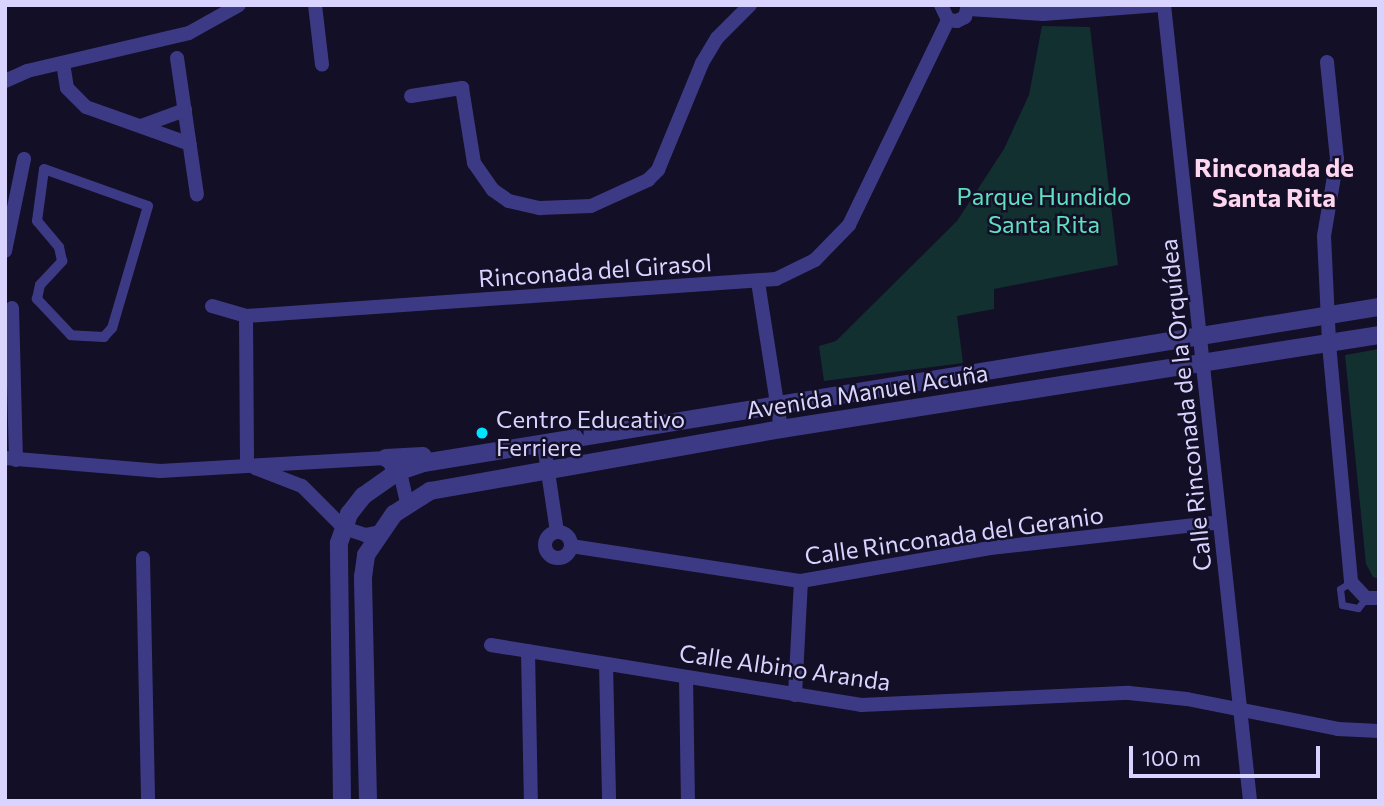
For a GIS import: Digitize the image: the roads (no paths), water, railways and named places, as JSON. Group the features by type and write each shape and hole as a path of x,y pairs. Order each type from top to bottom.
{"street":[{"path":"5,81 63,63 189,33 239,5"},
{"path":"315,5 322,65"},
{"path":"411,96 461,88 474,163 493,190 509,201 540,208 591,206 648,180 658,170 702,63 718,38 750,5"},
{"path":"940,5 948,20 965,17 969,7 1043,14 1162,5"},
{"name":"Calle Rinconada de la Orquídea","path":"1162,5 1249,801"},
{"name":"Rinconada del Girasol","path":"246,316 758,282 815,260 849,225 948,20"},
{"path":"177,58 197,195"},
{"path":"1327,62 1337,159 1324,236 1329,344 1351,582 1372,598"},
{"path":"63,63 67,88 86,107 190,144"},
{"path":"141,126 185,110"},
{"path":"5,251 24,159"},
{"path":"44,169 148,205 112,328 104,337 71,335 37,299 40,285 62,261 59,247 37,221 44,169"},
{"path":"758,282 781,429"},
{"path":"212,306 246,316 247,465"},
{"name":"Avenida Manuel Acuña","path":"392,465 544,445 778,408 1379,307"},
{"path":"12,308 10,459 160,471 247,465 392,465"},
{"name":"Avenida Manuel Acuña","path":"368,801 363,577 366,555 380,532 407,503 450,486 547,469 1203,361 1379,335"},
{"path":"544,445 557,532"},
{"path":"247,465 302,486 344,528 365,535 380,532"},
{"path":"392,465 407,503"},
{"path":"342,801 337,561 344,528 363,496 392,465"},
{"name":"Calle Rinconada del Geranio","path":"570,546 801,582 990,548 1220,522"},
{"path":"557,532 567,536 570,546 564,557 551,556 544,545 557,532"},
{"path":"143,558 148,801"},
{"path":"795,695 801,582"},
{"name":"Calle Albino Aranda","path":"491,645 861,705 909,706 1129,693 1241,710 1338,729 1379,731"},
{"path":"528,651 531,801"},
{"path":"606,664 609,801"},
{"path":"686,677 688,801"}],"lane":[{"path":"1351,582 1340,589 1342,605 1358,608 1372,598"}],"place":[{"name":"Centro Educativo Ferriere","path":"482,433"}],"district":[{"name":"Rinconada de Santa Rita","path":"1274,182"}],"park label":[{"name":"Parque Hundido Santa Rita","path":"1044,210"}]}
